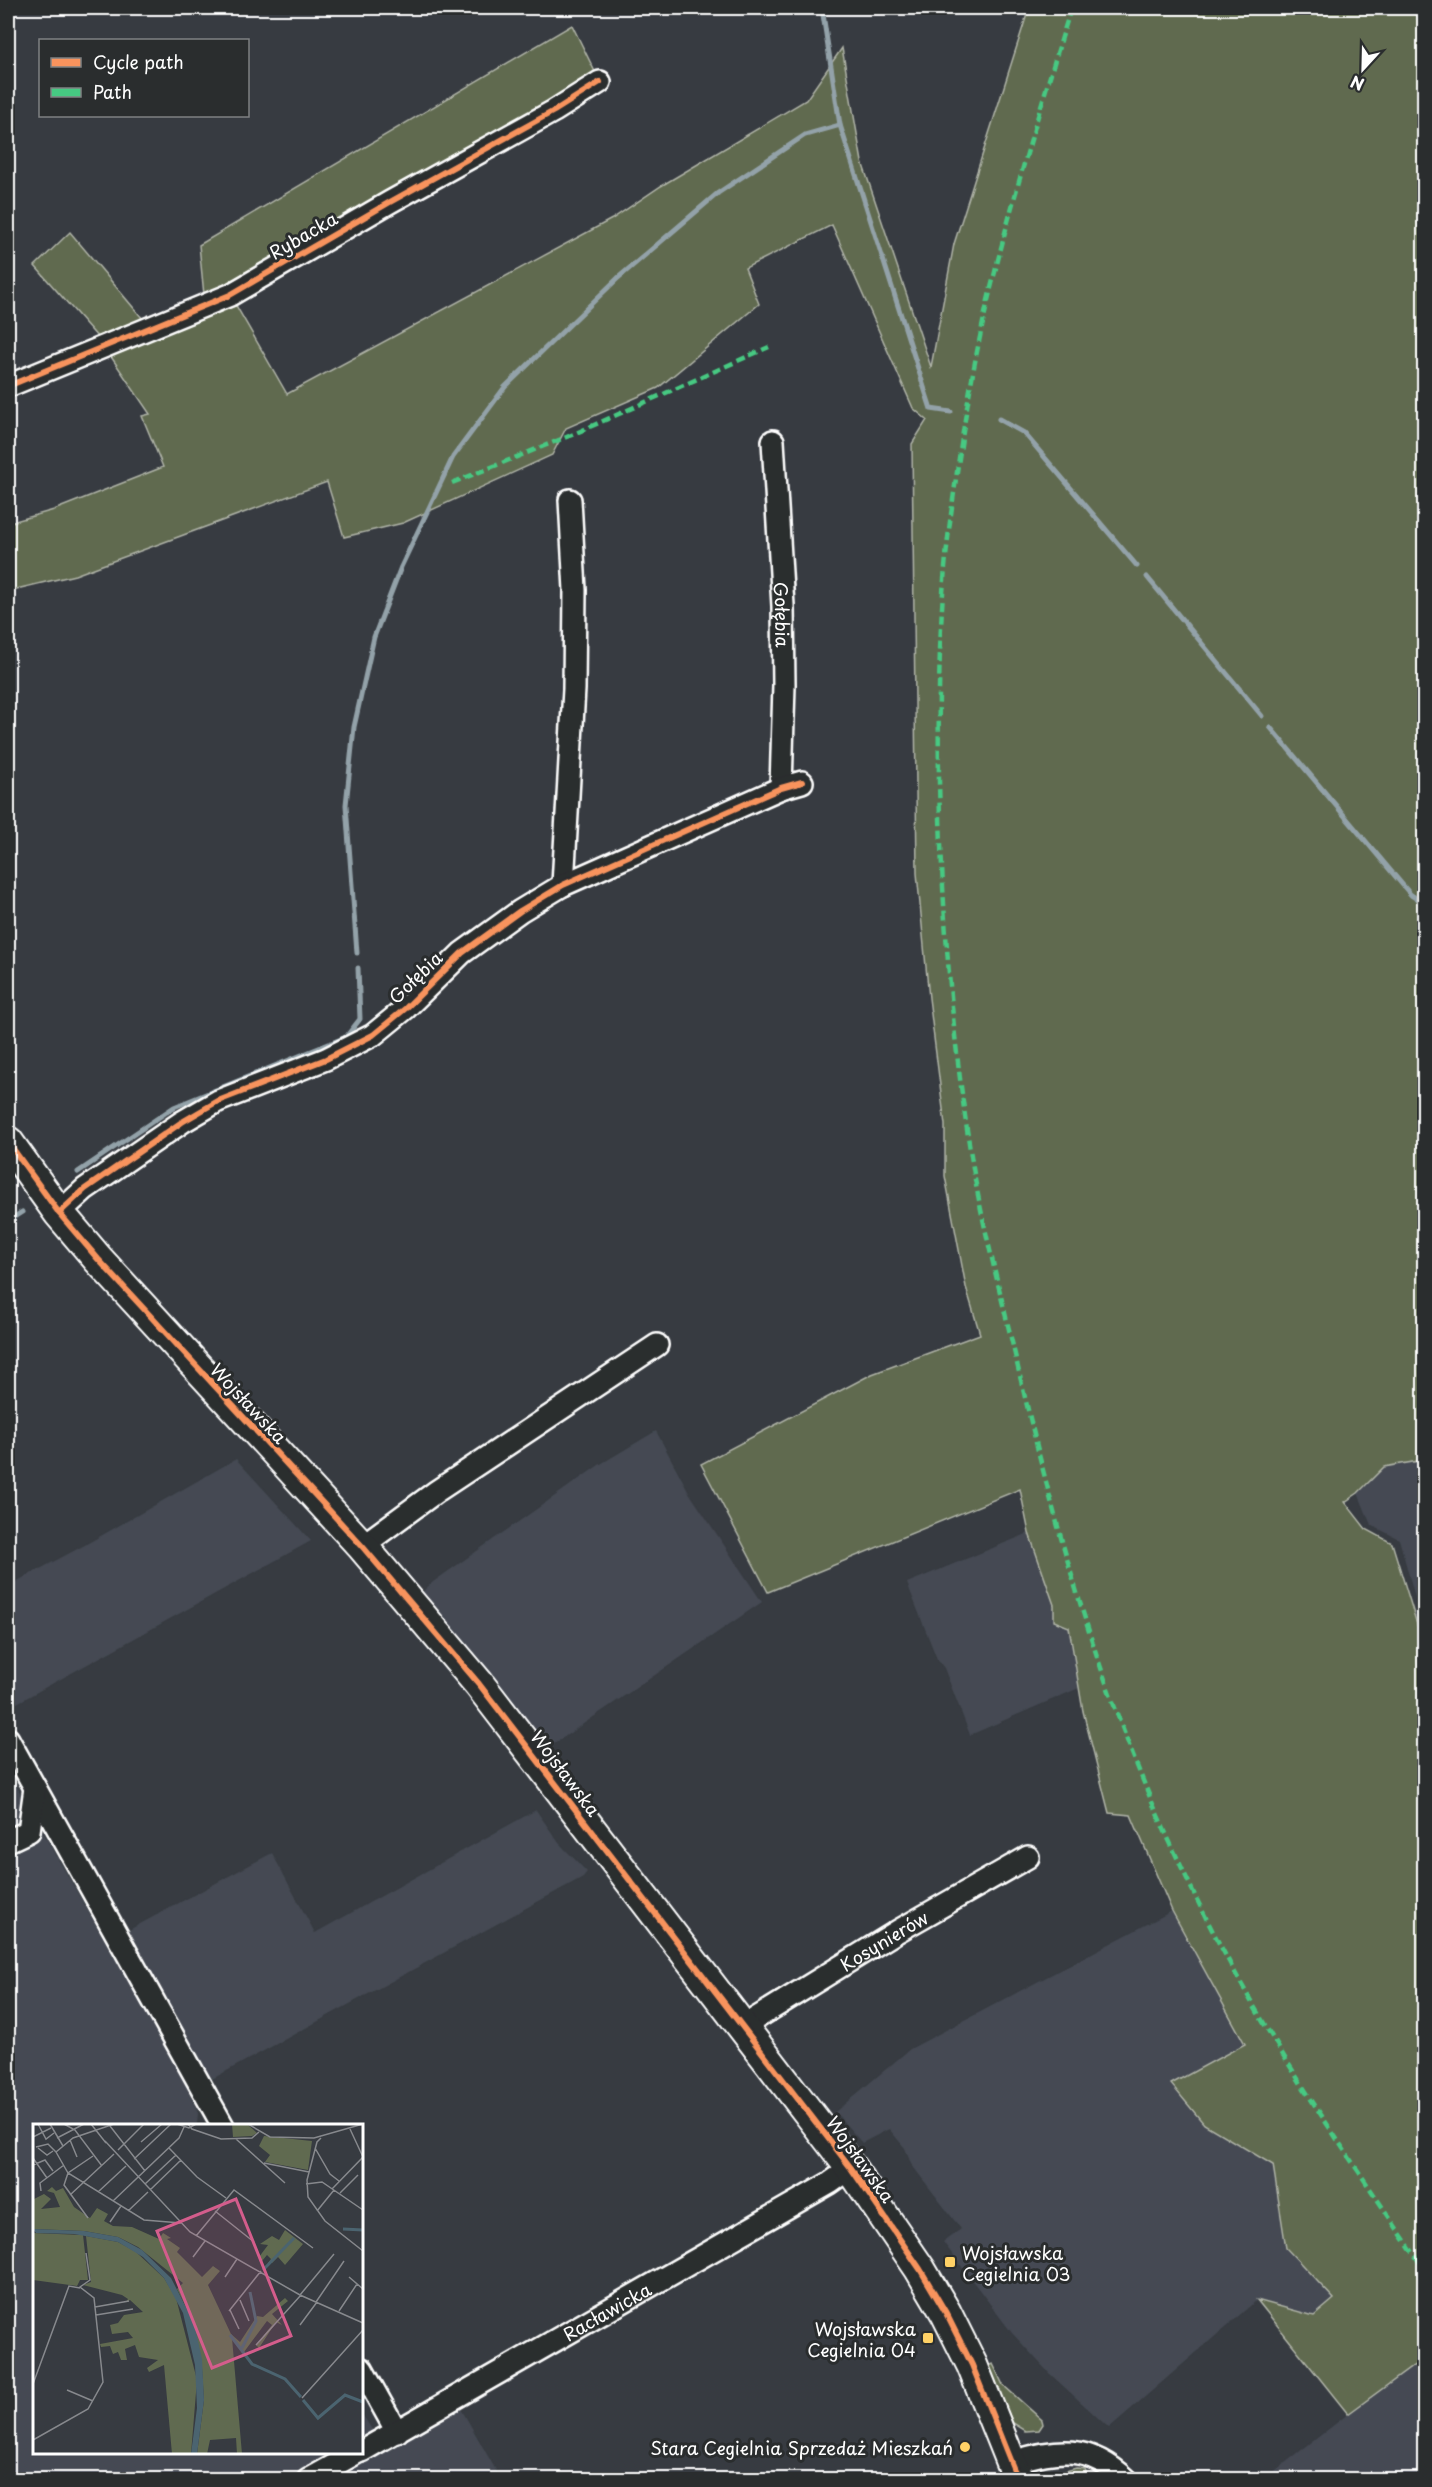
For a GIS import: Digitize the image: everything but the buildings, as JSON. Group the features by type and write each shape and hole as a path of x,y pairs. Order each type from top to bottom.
{"street":[{"name":"Rybacka","path":"8,386 230,295 390,202 554,111 600,82"},
{"name":"Gołębia","path":"774,441 783,606 782,788"},
{"path":"563,885 574,689 575,590 570,500"},
{"name":"Gołębia","path":"59,1213 85,1189 182,1122 218,1101 326,1059 373,1035 406,1008 462,952 520,911 563,885 782,788 802,782"},
{"name":"Wojsławska","path":"8,1142 59,1213 138,1304 362,1546 479,1684 851,2168 920,2269 946,2313 972,2365 1015,2471"},
{"path":"362,1546 437,1491 657,1345"},
{"path":"8,1739 222,2124"},
{"path":"8,1841 29,1831 34,1788"},
{"name":"Kosynierów","path":"742,2026 898,1931 1028,1857"},
{"name":"Racławicka","path":"363,2450 820,2189 851,2168"},
{"path":"363,2371 397,2432"},
{"path":"1015,2471 1044,2452 1084,2453 1110,2464 1127,2480"},
{"name":"Racławicka","path":"308,2480 356,2454"}],"shaded area":[{"path":"656,1431 690,1494 762,1602 548,1748 491,1673 422,1592 599,1465"},
{"path":"236,1459 311,1541 8,1708 8,1586"},
{"path":"1424,1460 1424,1630 1399,1539 1371,1525 1358,1493 1384,1467"},
{"path":"1029,1533 1054,1605 1054,1621 1069,1627 1079,1688 970,1735 907,1583"},
{"path":"8,1771 181,2074 198,2113 197,2124 33,2124 33,2454 363,2454 363,2416 385,2450 460,2407 501,2479 8,2479"},
{"path":"536,1810 559,1843 587,1872 583,1877 212,2079 127,1931 272,1853 315,1933"},
{"path":"1172,1911 1246,2044 1172,2084 1204,2124 1273,2165 1286,2248 1334,2299 1314,2316 1257,2300 1109,2428 1049,2373 1012,2333 943,2242 961,2229 911,2164 905,2148 889,2129 862,2143 835,2112 910,2049"},
{"path":"1424,2358 1424,2479 1263,2480 1348,2414"}],"green space":[{"path":"1029,8 1424,8 1424,1460 1384,1467 1358,1493 1345,1502 1366,1529 1392,1543 1424,1647 1424,2358 1348,2414 1257,2300 1314,2316 1334,2299 1286,2248 1273,2165 1204,2124 1171,2084 1245,2044 1172,1911 1131,1815 1109,1813 1083,1711 1069,1627 1054,1621 1054,1605 1029,1533 1020,1489 768,1592 701,1464 872,1374 980,1334 966,1287 945,1176 945,1125 929,998 917,873 912,444 927,420 913,408 832,225 745,268 759,304 658,388 566,428 552,455 403,523 344,537 327,482 75,575 8,591 8,523 54,510 163,467 142,416 150,414 99,339 35,266 70,232 143,319 204,295 199,245 572,25 600,82 230,295 287,394 612,219 661,186 806,100 842,48 862,162 931,367 954,244"},
{"path":"993,2364 1003,2385 1042,2420 1043,2424 1039,2430 1026,2431 1013,2423 988,2367"},
{"path":"1076,2468 1085,2469 1086,2472 1080,2479 1053,2479 1063,2472"}],"waterway":[{"path":"822,8 840,125 931,409 951,412"},
{"path":"357,953 346,805 354,727 374,637 401,567 453,457 505,387 618,278 718,193 805,135 840,125"},
{"path":"999,419 1024,433 1137,566"},
{"path":"1147,577 1262,716"},
{"path":"1270,727 1411,895 1424,903"},
{"path":"78,1172 174,1107 346,1037 360,1019 358,968"},
{"path":"8,1221 22,1212"}],"marked path":[{"path":"1071,8 1003,239 988,301 965,418 944,575 939,678 940,830 949,978 966,1125 984,1224 1048,1491 1082,1609 1121,1725 1168,1838 1218,1942 1248,1997 1321,2115 1424,2269"},
{"path":"452,483 574,434 769,347"}],"cycle path":[{"path":"8,386 230,295 390,202 554,111 600,82"},
{"path":"59,1213 85,1189 182,1122 218,1101 326,1059 373,1035 406,1008 462,953 520,911 563,885 781,788 802,782"},
{"path":"8,1142 59,1213 98,1259 362,1546 479,1684 851,2168 920,2269 946,2313 972,2365 1018,2480"}],"place":[{"name":"Wojsławska Cegielnia 03","path":"950,2262"},
{"name":"Wojsławska Cegielnia 04","path":"928,2338"},
{"name":"Stara Cegielnia Sprzedaż Mieszkań","path":"965,2447"}]}
